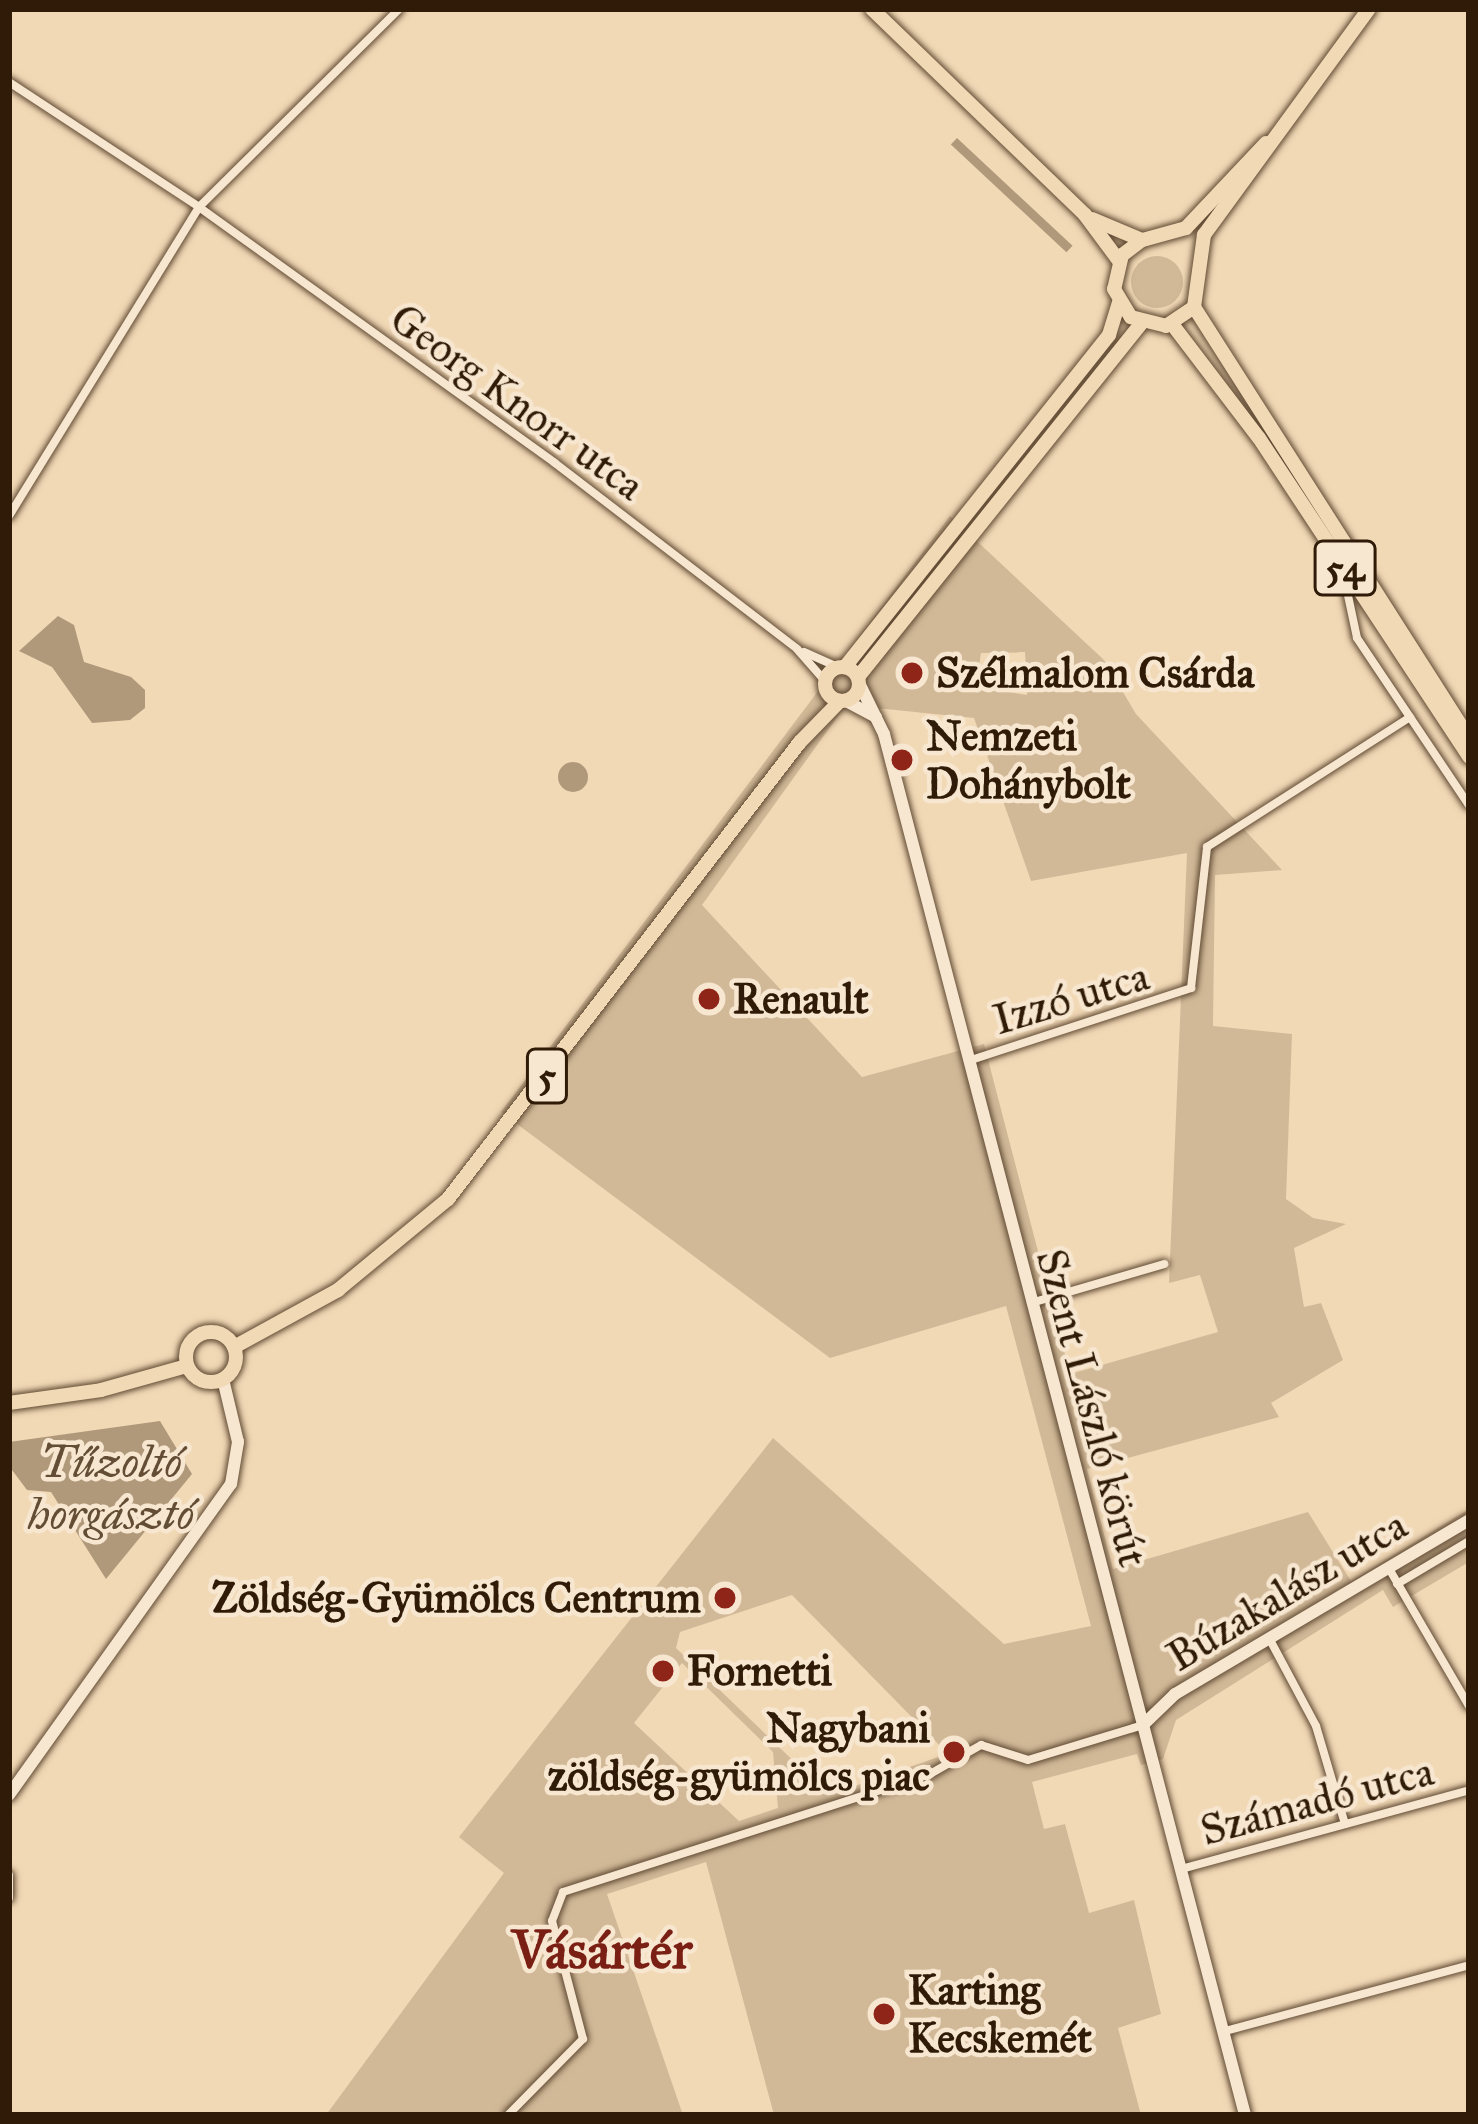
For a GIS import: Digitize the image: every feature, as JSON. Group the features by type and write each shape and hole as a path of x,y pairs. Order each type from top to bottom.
{"main road":[{"path":"872,9 1085,215 1119,261 1142,240"},
{"path":"1118,302 1142,323 1172,324 1194,307 1204,235 1266,143 1369,9"},
{"path":"1085,215 1142,240 1164,238 1186,229 1266,143"},
{"path":"1164,238 1185,247 1199,266"},
{"name":"5","path":"834,694 859,681 1109,335 1118,302 1119,261"},
{"name":"54","path":"1194,307 1469,738"},
{"name":"5","path":"9,1403 101,1390 187,1366 198,1336 218,1333 234,1347 338,1291 448,1199 800,742 834,694 841,667 1142,323"},
{"name":"54","path":"1172,324 1341,561 1469,757"},
{"path":"841,667 859,681"},
{"path":"187,1366 202,1381 223,1379 235,1365 234,1347"}],"street":[{"path":"9,516 199,207 399,9"},
{"name":"Georg Knorr utca","path":"9,82 199,207 797,649 834,694"},
{"path":"1341,561 1357,638 1469,805"},
{"name":"Georg Knorr utca","path":"797,649 841,667"},
{"name":"Szent László körút","path":"859,681 877,717 1245,2115"},
{"path":"834,694 877,717"},
{"name":"Izzó utca","path":"967,1061 1191,988 1207,847 1410,717"},
{"path":"1030,1303 1164,1264"},
{"path":"9,1795 231,1484 238,1442 223,1379"},
{"name":"Búzakalász utca","path":"1394,1578 1469,1520"},
{"name":"Búzakalász utca","path":"1142,1725 1175,1694 1269,1638 1469,1541"},
{"path":"1394,1578 1469,1706"},
{"path":"1269,1638 1316,1726 1345,1824"},
{"path":"508,2115 583,2039 552,1921 563,1892 930,1774 981,1745 1028,1760 1142,1725"},
{"name":"Számadó utca","path":"1181,1869 1469,1790"},
{"path":"9,1875 9,1898"},
{"path":"1225,2031 1469,1965"}],"shaded area":[{"path":"1157,256 1175,264 1183,282 1175,300 1157,308 1139,300 1131,282 1139,264"},
{"path":"950,516 1104,660 1136,714 1282,870 1215,875 1213,1026 1292,1034 1286,1199 1313,1218 1346,1224 1294,1248 1304,1307 1321,1303 1343,1360 1271,1403 1279,1417 1087,1469 1113,1569 1308,1512 1351,1581 1469,1509 1469,1562 1393,1607 1383,1590 1176,1720 1163,1759 1141,1765 1137,1754 1032,1782 1044,1829 1065,1824 1089,1913 1134,1900 1161,2014 1118,2028 1141,2115 774,2115 706,1862 607,1894 683,2115 326,2115 504,1873 459,1837 773,1438 1004,1644 1091,1626 1006,1306 830,1358 501,1112","holes":["1025,652 1027,695 976,687 981,653","846,705 974,718 1031,881 1187,853 1169,1283 1200,1275 1218,1332 1070,1374 984,1044 862,1077 702,905","792,1595 947,1754 829,1795 676,1648 680,1632","682,1663 773,1752 778,1808 739,1821 634,1723"]}],"water":[{"path":"957,138 1073,246 1066,252 951,145"},
{"path":"58,616 74,625 84,662 131,677 145,690 145,708 130,720 92,723 52,667 19,651"},
{"path":"573,762 588,777 573,792 558,777"},
{"name":"Tűzoltó horgásztó","path":"160,1421 192,1474 106,1579 51,1492 27,1490 9,1466 9,1442"}],"place":[{"name":"Szélmalom Csárda","path":"912,673"},
{"name":"Nemzeti Dohánybolt","path":"902,760"},
{"name":"Renault","path":"709,999"},
{"name":"Zöldség-Gyümölcs Centrum","path":"725,1598"},
{"name":"Fornetti","path":"663,1671"},
{"name":"Nagybani zöldség-gyümölcs piac","path":"954,1752"},
{"name":"Karting Kecskemét","path":"884,2014"}],"district":[{"name":"Vásártér","path":"602,1950"}]}
